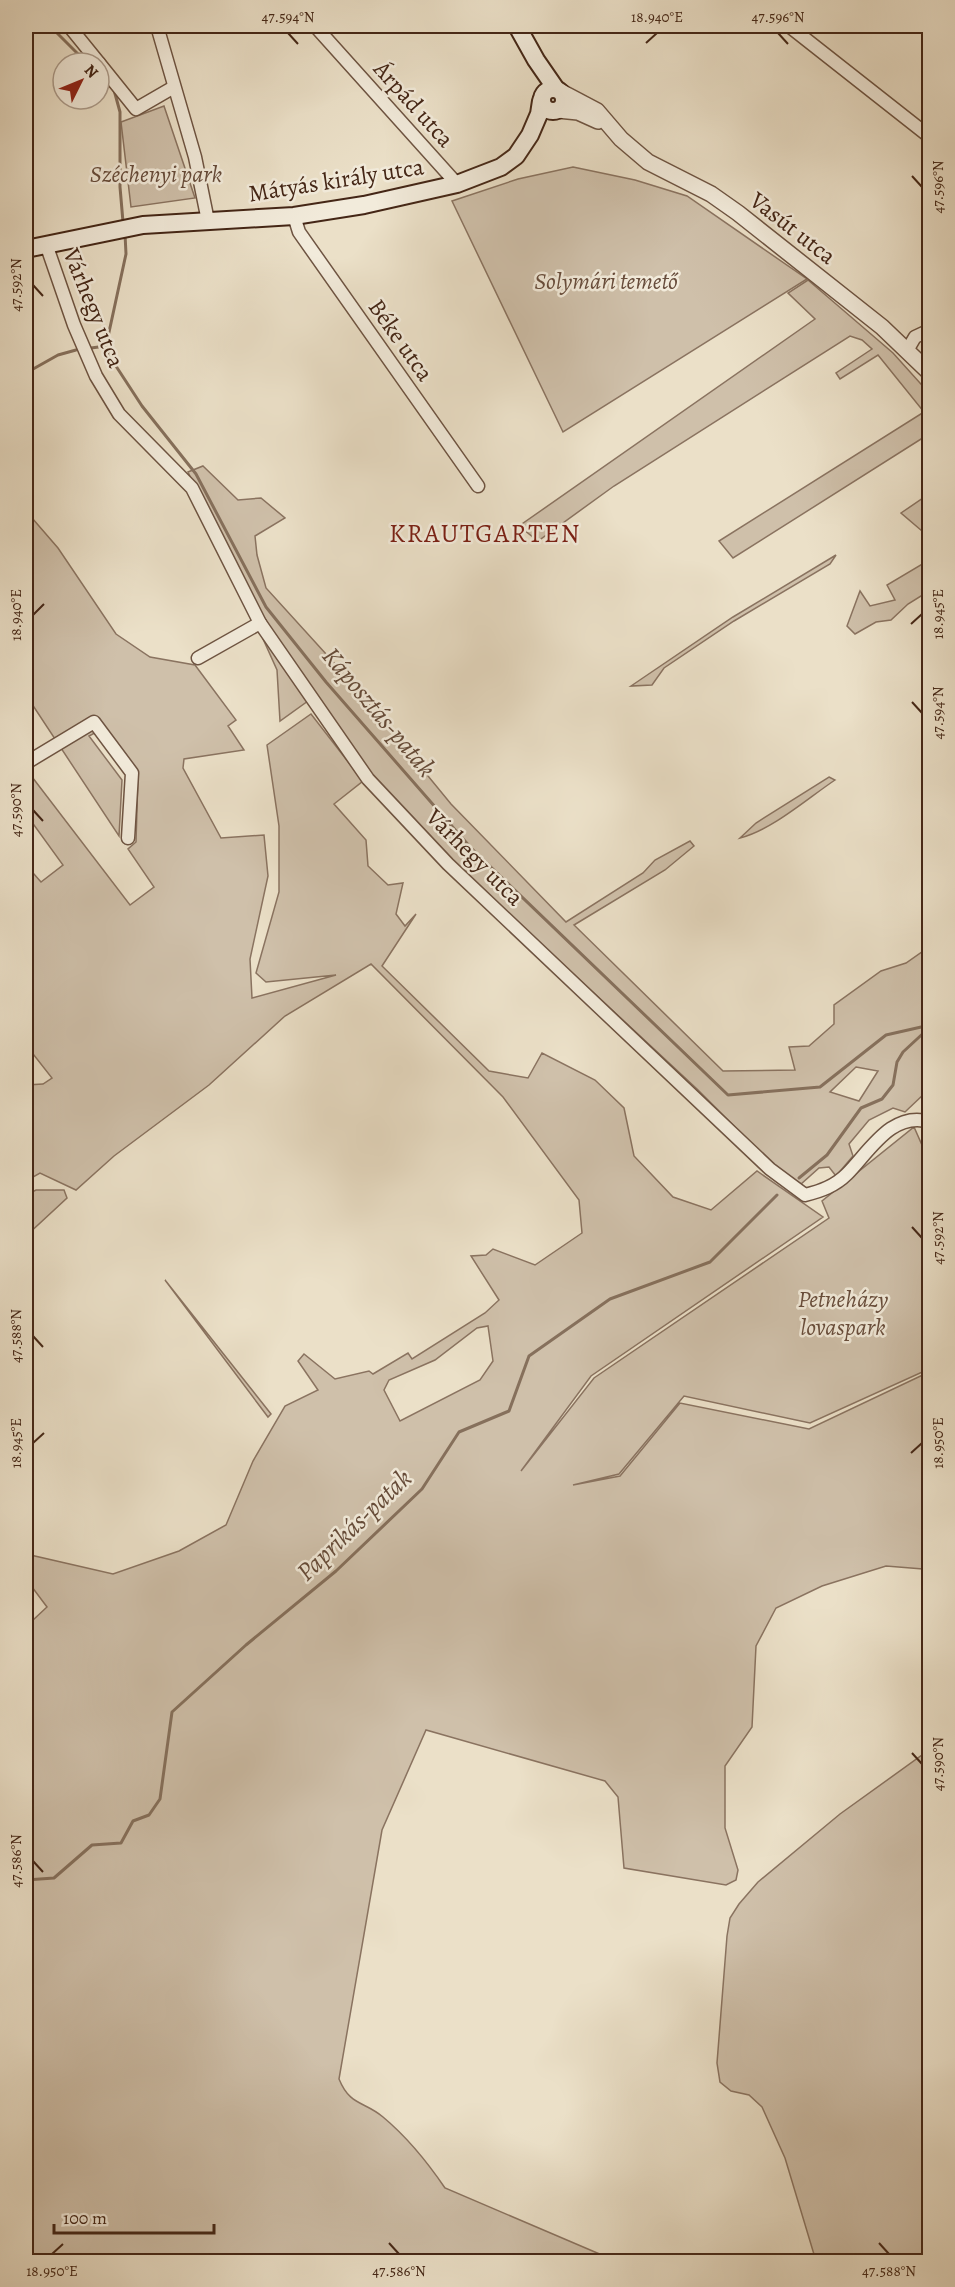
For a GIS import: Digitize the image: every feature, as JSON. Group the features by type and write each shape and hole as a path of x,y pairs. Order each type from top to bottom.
{"main road":[{"path":"517,26 536,60 552,100"},
{"name":"Mátyás király utca","path":"26,249 143,225 294,216 364,206 458,184 508,162 530,135 539,114 552,100"}],"street":[{"path":"69,26 89,51"},
{"path":"157,26 195,156 208,221"},
{"name":"Árpád utca","path":"315,26 458,184"},
{"path":"789,26 930,137"},
{"path":"111,78 136,109 174,87"},
{"name":"Vasút utca","path":"552,100 597,111 619,137 648,162 723,202 908,349 930,373"},
{"name":"Béke utca","path":"294,216 299,232 478,486"},
{"name":"Várhegy utca","path":"46,244 87,362 119,414 192,488 260,623 368,779 448,864 770,1169 805,1195 827,1189 846,1175 879,1138 900,1123 912,1119 930,1122"},
{"path":"908,349 915,337 930,330"},
{"path":"198,658 260,623"},
{"path":"26,762 94,722 132,773 128,838"}],"green space":[{"name":"Széchenyi park","path":"164,106 195,198 131,207 121,122"},
{"name":"Solymári temető","path":"573,167 635,180 687,196 807,279 563,432 452,201 518,179"},
{"path":"808,280 893,353 929,393 929,434 733,558 719,541 924,412 878,355 840,379 836,373 872,349 862,340 850,336 614,486 538,541 519,526 815,319 788,293"},
{"path":"203,466 238,500 261,498 285,518 255,536 257,555 266,588 346,676 451,804 566,922 643,873 655,860 690,841 694,846 665,870 574,925 723,1071 795,1070 789,1047 809,1046 834,1024 834,1005 881,971 906,963 929,947 930,1079 926,1092 905,1112 893,1108 869,1120 849,1144 853,1156 836,1176 829,1167 819,1168 801,1184 773,1165 697,1089 454,863 369,771 315,696 280,721 277,670 188,472","holes":["856,1067 878,1071 859,1101 830,1092"]},
{"path":"929,494 929,529 922,531 901,513"},
{"name":"Petneházy lovaspark","path":"26,511 58,548 116,634 150,657 195,665 236,720 228,726 244,750 184,759 183,768 221,838 264,835 268,876 250,959 252,998 336,975 266,982 256,973 279,892 279,826 267,745 311,714 363,781 334,804 366,840 368,866 388,885 403,883 396,914 405,926 416,914 382,966 489,1071 528,1078 542,1053 595,1080 624,1108 634,1156 673,1197 711,1210 757,1171 823,1217 591,1376 521,1471 594,1378 829,1218 822,1201 914,1127 929,1161 929,1369 810,1423 684,1396 619,1474 573,1485 620,1476 680,1403 809,1429 929,1372 929,1573 923,1569 886,1566 822,1586 776,1608 756,1646 752,1727 725,1766 725,1828 738,1870 736,1880 726,1885 624,1868 618,1797 605,1781 426,1730 382,1830 339,2079 343,2088 353,2099 383,2117 400,2133 445,2188 616,2261 26,2261 26,1615 33,1620 47,1607 26,1579 26,1554 113,1574 179,1551 226,1525 253,1461 285,1406 318,1390 298,1361 304,1354 335,1379 369,1371 373,1374 408,1353 412,1359 485,1313 499,1300 471,1256 486,1255 493,1249 535,1265 582,1233 579,1200 503,1097 371,964 285,1016 209,1085 114,1156 76,1190 40,1173 26,1181 26,1085 43,1084 52,1078 26,1045 26,865 41,882 63,865 26,814 26,769 130,905 154,887 128,849 136,842 138,776 100,730 89,736 122,780 119,836 26,695","holes":["488,1326 493,1361 480,1380 400,1421 384,1390 389,1380 435,1360 477,1328"]},
{"path":"836,555 830,564 734,621 664,668 652,685 631,686 733,617"},
{"path":"929,560 929,591 908,604 891,620 876,622 855,634 847,626 860,591 870,606 895,600 887,585"},
{"path":"829,777 835,780 789,813 765,828 740,838 756,823"},
{"path":"36,1190 64,1190 67,1198 26,1236 26,1195"},
{"path":"165,1280 271,1414 268,1417"},
{"path":"929,1750 929,2261 816,2261 785,2158 762,2107 749,2095 731,2091 720,2082 717,2063 730,1918 758,1882 840,1814"}],"waterway":[{"name":"Káposztás-patak","path":"50,26 75,51"},
{"name":"Káposztás-patak","path":"111,87 114,90 120,112 120,187 123,222"},
{"name":"Káposztás-patak","path":"125,234 126,254 106,346 112,360 142,406 196,474 266,607 326,682 471,848 728,1095 820,1087 886,1035 930,1025"},
{"path":"91,348 106,346"},
{"path":"26,373 58,355 76,350"},
{"name":"Paprikás-patak","path":"799,1178 827,1155 861,1108 882,1099 893,1085 897,1062 903,1052 930,1027"},
{"name":"Paprikás-patak","path":"26,1880 54,1878 92,1845 121,1843 133,1821 149,1815 160,1799 172,1712 246,1645 336,1571 422,1489 459,1432 509,1411 529,1356 610,1299 710,1262 777,1195"}],"district":[{"name":"KRAUTGARTEN","path":"485,533"}]}
